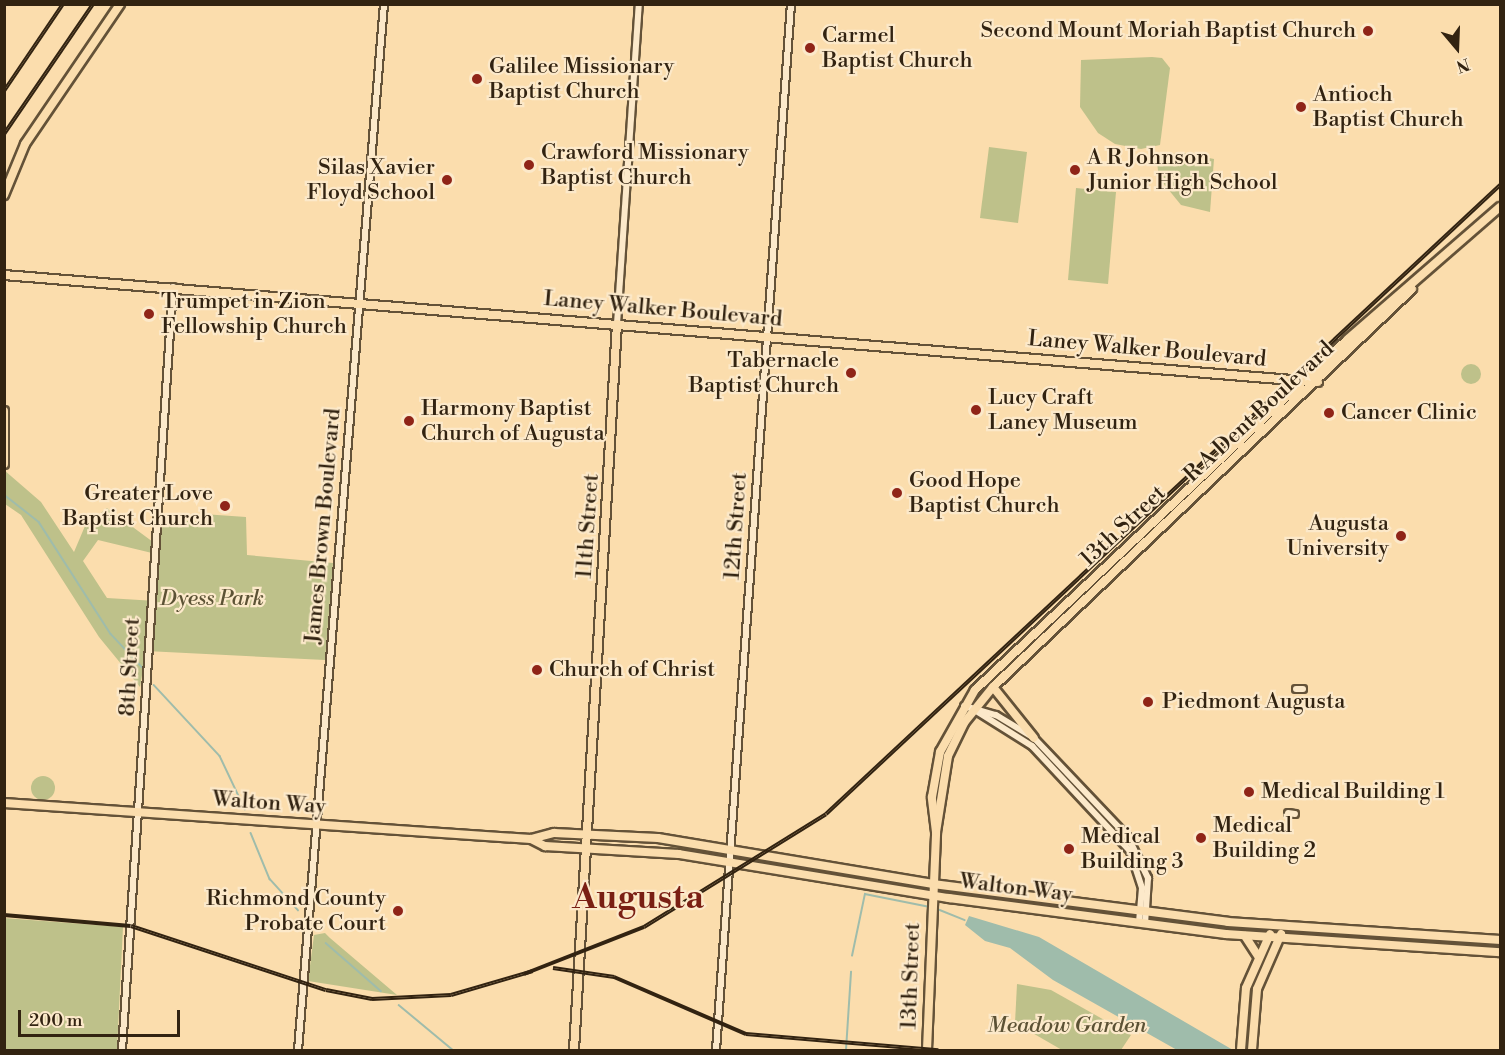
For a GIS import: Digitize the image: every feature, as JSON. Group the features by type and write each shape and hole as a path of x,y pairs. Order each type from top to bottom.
{"main road":[{"path":"4,195 25,144 120,4"},
{"path":"1412,289 1500,207"},
{"name":"Laney Walker Boulevard","path":"4,275 173,286 1318,382"},
{"name":"13th Street","path":"927,1050 930,917 936,832 948,756 969,707 1305,380 1393,299 1412,289"},
{"name":"R A Dent Boulevard","path":"969,707 1318,382 1412,289"},
{"name":"11th Street","path":"574,1050 617,324"},
{"path":"4,411 4,464"},
{"path":"993,687 1034,738"},
{"name":"Walton Way","path":"4,802 531,839 587,834 731,848 933,884 1274,926 1500,940"},
{"name":"Walton Way","path":"531,839 544,846 730,862 931,899 1245,936 1500,952"},
{"path":"1242,1050 1243,1003 1257,958 1274,926"},
{"path":"1252,1050 1254,1004 1265,964 1284,927"},
{"path":"1376,946 1377,934"},
{"path":"1245,936 1257,958"}],"street":[{"name":"James Brown Boulevard","path":"298,1050 384,4"},
{"name":"11th Street","path":"617,324 639,4"},
{"name":"12th Street","path":"716,1050 791,4"},
{"name":"8th Street","path":"122,1050 173,286"},
{"path":"969,707 1034,738 1134,845 1148,878 1142,923"},
{"path":"969,707 1032,746 1123,843 1140,874 1143,910"}],"green space":[{"path":"1162,58 1170,68 1160,145 1141,149 1115,144 1098,133 1080,107 1081,60"},
{"path":"989,147 1027,152 1018,223 980,218"},
{"path":"1185,153 1214,159 1210,212 1181,205 1159,178 1156,155"},
{"path":"1076,188 1116,192 1108,284 1068,280"},
{"path":"1471,364 1478,367 1481,374 1478,381 1471,384 1464,381 1461,374 1464,367"},
{"name":"Dyess Park","path":"4,470 41,502 74,552 85,526 107,508 153,542 152,553 98,540 83,561 107,598 156,601 162,519 202,522 203,514 246,517 247,555 333,563 325,660 146,651 140,687 99,637 21,515 5,504"},
{"path":"43,776 51,780 55,788 51,796 43,800 35,796 31,788 35,780"},
{"path":"4,918 123,927 117,1050 5,1050"},
{"path":"325,933 397,995 308,981 314,935"},
{"name":"Meadow Garden","path":"1017,984 1051,990 1131,1035 1121,1050 1062,1050 1015,1023"}],"shaded area":[{"path":"969,916 1039,937 1233,1050 1177,1050 1053,980 1010,948 985,941 965,925"}],"waterway":[{"path":"6,496 39,522 111,634 142,667"},
{"path":"154,685 220,756 245,809"},
{"path":"251,833 270,879 298,910"},
{"path":"852,956 865,894 930,907"},
{"path":"935,908 965,920"},
{"path":"326,943 381,991"},
{"path":"846,1050 851,972"},
{"path":"399,1005 453,1050"},
{"path":"785,1050 797,1050"}],"railway":[{"path":"4,91 63,4"},
{"path":"4,134 93,4"},
{"path":"524,974 644,927 826,814 1500,185"},
{"path":"4,915 131,926 326,990 372,999 451,995 533,971"},
{"path":"553,968 614,977 746,1034 938,1050"}],"place":[{"name":"Second Mount Moriah Baptist Church","path":"1368,31"},
{"name":"Carmel Baptist Church","path":"810,48"},
{"name":"Galilee Missionary Baptist Church","path":"477,79"},
{"name":"Antioch Baptist Church","path":"1301,107"},
{"name":"Crawford Missionary Baptist Church","path":"529,165"},
{"name":"A R Johnson Junior High School","path":"1075,170"},
{"name":"Silas Xavier Floyd School","path":"447,180"},
{"name":"Trumpet in Zion Fellowship Church","path":"149,314"},
{"name":"Tabernacle Baptist Church","path":"851,373"},
{"name":"Lucy Craft Laney Museum","path":"976,410"},
{"name":"Cancer Clinic","path":"1329,413"},
{"name":"Harmony Baptist Church of Augusta","path":"409,421"},
{"name":"Good Hope Baptist Church","path":"897,493"},
{"name":"Greater Love Baptist Church","path":"225,506"},
{"name":"Augusta University","path":"1401,536"},
{"name":"Church of Christ","path":"537,670"},
{"name":"Piedmont Augusta","path":"1148,702"},
{"name":"Medical Building 1","path":"1249,792"},
{"name":"Medical Building 2","path":"1201,838"},
{"name":"Medical Building 3","path":"1069,849"},
{"name":"Richmond County Probate Court","path":"398,911"}],"district":[{"name":"Augusta","path":"638,899"}]}
